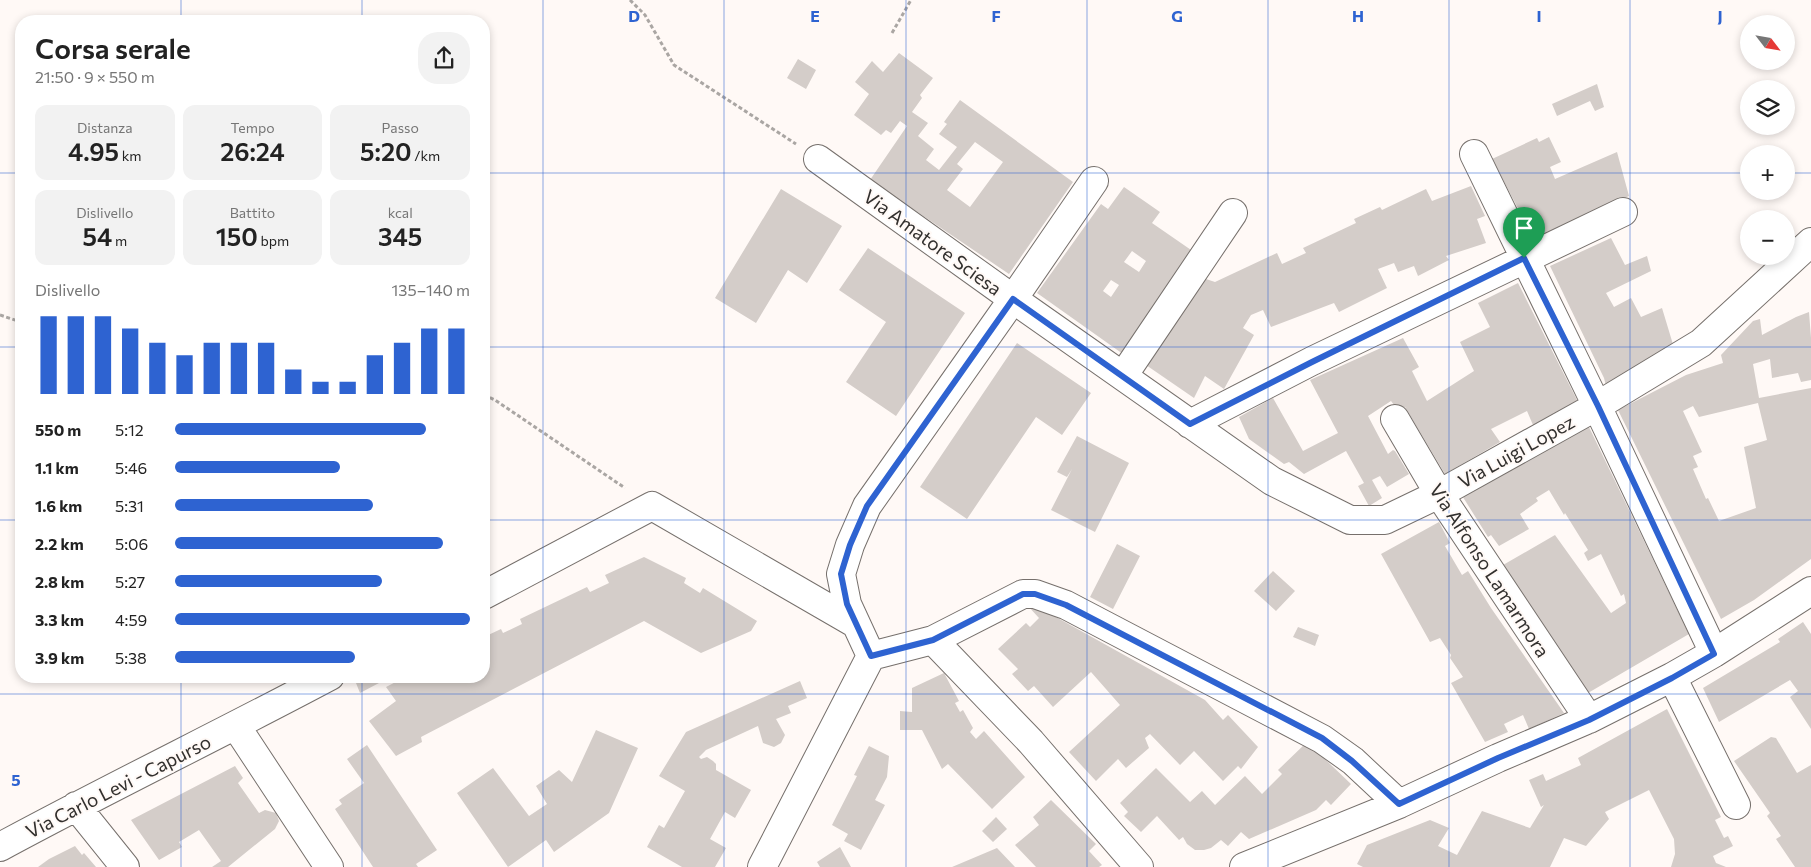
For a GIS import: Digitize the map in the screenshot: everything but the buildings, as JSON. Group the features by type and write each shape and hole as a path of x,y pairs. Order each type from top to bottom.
{"street":[{"path":"1474,154 1598,406 1714,654"},
{"name":"Via Amatore Sciesa","path":"818,159 1272,481 1350,520"},
{"path":"871,656 847,604 841,574 850,545 867,506 1013,299 1094,180"},
{"path":"1190,424 1524,258 1623,212"},
{"path":"1123,376 1233,213"},
{"name":"Via Luigi Lopez","path":"1350,520 1385,520 1439,494 1598,406 1701,343 1811,242"},
{"name":"Via Alfonso Lamarmora","path":"1395,419 1439,494 1589,720"},
{"path":"490,592 652,506 856,624"},
{"path":"762,867 871,656 933,640 1023,594 1035,594 1066,605 1322,738 1352,761 1399,804"},
{"path":"1244,867 1399,804 1498,758 1589,720 1672,678 1810,595"},
{"path":"933,640 1031,742 1138,867"},
{"path":"1672,678 1736,806"},
{"name":"Via Carlo Levi - Capurso","path":"0,847 317,683"},
{"path":"236,726 329,867"},
{"path":"76,806 124,867"}],"path":[{"path":"630,0 645,15 674,65 818,159"},
{"path":"892,33 911,0"},
{"path":"0,315 15,320"},
{"path":"490,398 652,506"}],"route":[{"path":"1524,258 1598,406 1714,654 1672,678 1589,720 1498,758 1399,804 1352,761 1322,738 1066,605 1035,594 1023,594 933,640 871,656 847,604 841,574 850,545 867,506 1013,299 1190,424 1524,258"}]}
